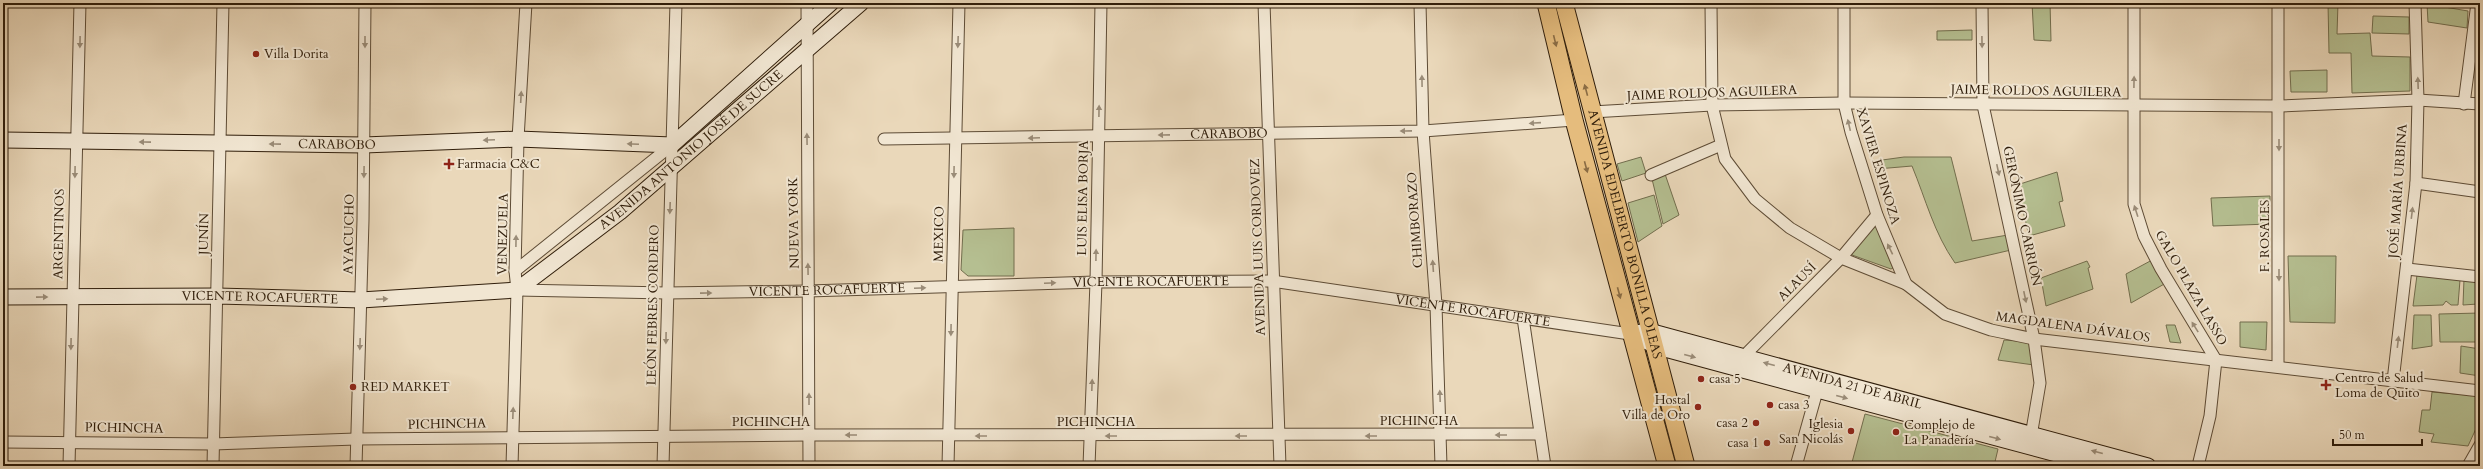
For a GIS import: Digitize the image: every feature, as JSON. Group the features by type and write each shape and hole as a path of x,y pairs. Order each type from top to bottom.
{"main road":[{"name":"AVENIDA ANTONIO JOSÉ DE SUCRE","path":"672,145 831,3"},
{"name":"AVENIDA ANTONIO JOSÉ DE SUCRE","path":"517,290 620,212 861,3"},
{"name":"AVENIDA EDELBERTO BONILLA OLEAS","path":"1546,3 1574,120 1630,334 1667,466"},
{"name":"AVENIDA EDELBERTO BONILLA OLEAS","path":"1564,3 1651,338 1686,466"},
{"name":"CARABOBO","path":"3,140 364,145 518,139 672,145"},
{"name":"VICENTE ROCAFUERTE","path":"3,297 218,296 361,300 517,290"},
{"path":"1630,334 1651,338"},
{"name":"AVENIDA 21 DE ABRIL","path":"1651,338 2030,440 2148,466"},
{"name":"AVENIDA 21 DE ABRIL","path":"2030,440 2101,466"}],"street":[{"name":"ARGENTINOS","path":"69,466 75,141 80,3"},
{"name":"JUNÍN","path":"213,466 218,296 219,143 223,3"},
{"name":"AYACUCHO","path":"356,466 361,300 365,3"},
{"name":"VENEZUELA","path":"512,466 517,290 515,271 518,139 526,3"},
{"name":"LEÓN FEBRES CORDERO","path":"663,466 676,3"},
{"name":"NUEVA YORK","path":"807,3 806,52 809,466"},
{"name":"MEXICO","path":"948,466 959,3"},
{"name":"LUIS ELISA BORJA","path":"1089,466 1096,282 1101,3"},
{"name":"AVENIDA LUIS CORDOVEZ","path":"1264,3 1269,133 1272,281 1280,436 1280,466"},
{"name":"CHIMBORAZO","path":"1420,3 1423,131 1436,305 1441,466"},
{"name":"MAGDALENA DÁVALOS","path":"1711,3 1712,105 1724,159 1755,199 1790,228 1841,258 1906,284 1945,314 1991,330 2034,339 2278,366 2480,391"},
{"name":"XAVIER ESPINOZA","path":"1844,3 1844,102 1851,132 1877,215 1906,284"},
{"name":"GERÓNIMO CARRIÓN","path":"1982,3 1983,105 2034,339 2040,383 2030,440"},
{"name":"GALO PLAZA LASSO","path":"2134,3 2133,192 2136,211 2144,236 2161,269 2216,360 2210,416 2198,466"},
{"name":"F. ROSALES","path":"2278,3 2280,106 2278,366"},
{"name":"JOSÉ MARÍA URBINA","path":"2393,381 2416,183 2418,100 2415,3"},
{"path":"2464,104 2477,3"},
{"name":"JAIME ROLDOS AGUILERA","path":"1592,112 1712,105 1844,102 2133,107 2280,106 2418,100 2480,104"},
{"name":"CARABOBO","path":"884,140 1423,131 1574,120"},
{"name":"AVENIDA ANTONIO JOSÉ DE SUCRE","path":"515,271 672,145"},
{"path":"1651,176 1721,145"},
{"path":"2416,183 2480,192"},
{"name":"ALAUSÍ","path":"1741,363 1841,258 1877,215"},
{"path":"2407,269 2480,277"},
{"name":"VICENTE ROCAFUERTE","path":"517,290 667,293 808,291 1096,282 1272,281 1630,334"},
{"path":"1523,318 1545,466"},
{"path":"1796,466 1818,384"},
{"name":"PICHINCHA","path":"3,442 214,444 356,439 665,436 1280,436 1540,434"},
{"path":"2468,466 2480,445"}],"green space":[{"path":"2032,3 2050,3 2051,41 2034,40"},
{"path":"2328,3 2338,3 2337,34 2370,33 2372,56 2410,57 2410,91 2352,93 2351,53 2329,53"},
{"path":"2427,4 2468,11 2467,28 2428,22"},
{"path":"2373,16 2409,17 2409,34 2372,33"},
{"path":"1972,30 1972,40 1937,40 1937,31"},
{"path":"2327,70 2327,92 2291,92 2290,71"},
{"path":"1641,157 1646,173 1622,181 1617,164"},
{"path":"1904,157 1951,157 1972,241 2008,235 2011,250 1955,263 1941,240 1912,166 1877,169 1875,161"},
{"path":"1664,171 1679,215 1663,224 1651,175"},
{"path":"2057,172 2063,201 2059,202 2065,226 2029,236 2017,185"},
{"path":"1654,195 1662,226 1638,242 1628,203"},
{"path":"2270,196 2270,224 2213,226 2211,198"},
{"path":"1876,225 1893,268 1891,269 1852,255 1851,251"},
{"path":"1014,228 1014,276 968,276 961,270 963,230"},
{"path":"2288,256 2336,256 2335,323 2290,322"},
{"path":"2154,259 2166,283 2131,303 2126,274"},
{"path":"2087,261 2090,267 2088,268 2093,289 2046,306 2041,278"},
{"path":"2417,275 2460,280 2458,305 2451,305 2446,301 2443,305 2413,306"},
{"path":"2464,279 2480,281 2478,304 2463,305"},
{"path":"2480,313 2480,342 2440,342 2439,314"},
{"path":"2414,315 2431,315 2432,346 2412,349"},
{"path":"2240,322 2267,322 2266,350 2240,347"},
{"path":"2166,325 2175,325 2181,343 2170,342"},
{"path":"2004,340 2030,342 2034,365 1998,360"},
{"path":"2461,346 2480,349 2480,376 2460,373"},
{"path":"2432,392 2480,396 2480,420 2468,446 2431,442 2434,434 2419,432 2422,410 2430,410"},
{"name":"Complejo de La Panadería","path":"1865,414 1998,449 1994,466 1851,466"}],"place":[{"name":"Villa Dorita","path":"256,54"},
{"name":"Farmacia C&C","path":"449,164"},
{"name":"casa 5","path":"1701,379"},
{"name":"Centro de Salud Loma de Quito","path":"2326,385"},
{"name":"RED MARKET","path":"353,387"},
{"name":"casa 3","path":"1770,405"},
{"name":"Hostal Villa de Oro","path":"1698,407"},
{"name":"casa 2","path":"1756,423"},
{"name":"Iglesia San Nicolás","path":"1851,431"},
{"name":"Complejo de La Panadería","path":"1896,432"},
{"name":"casa 1","path":"1767,443"}]}
